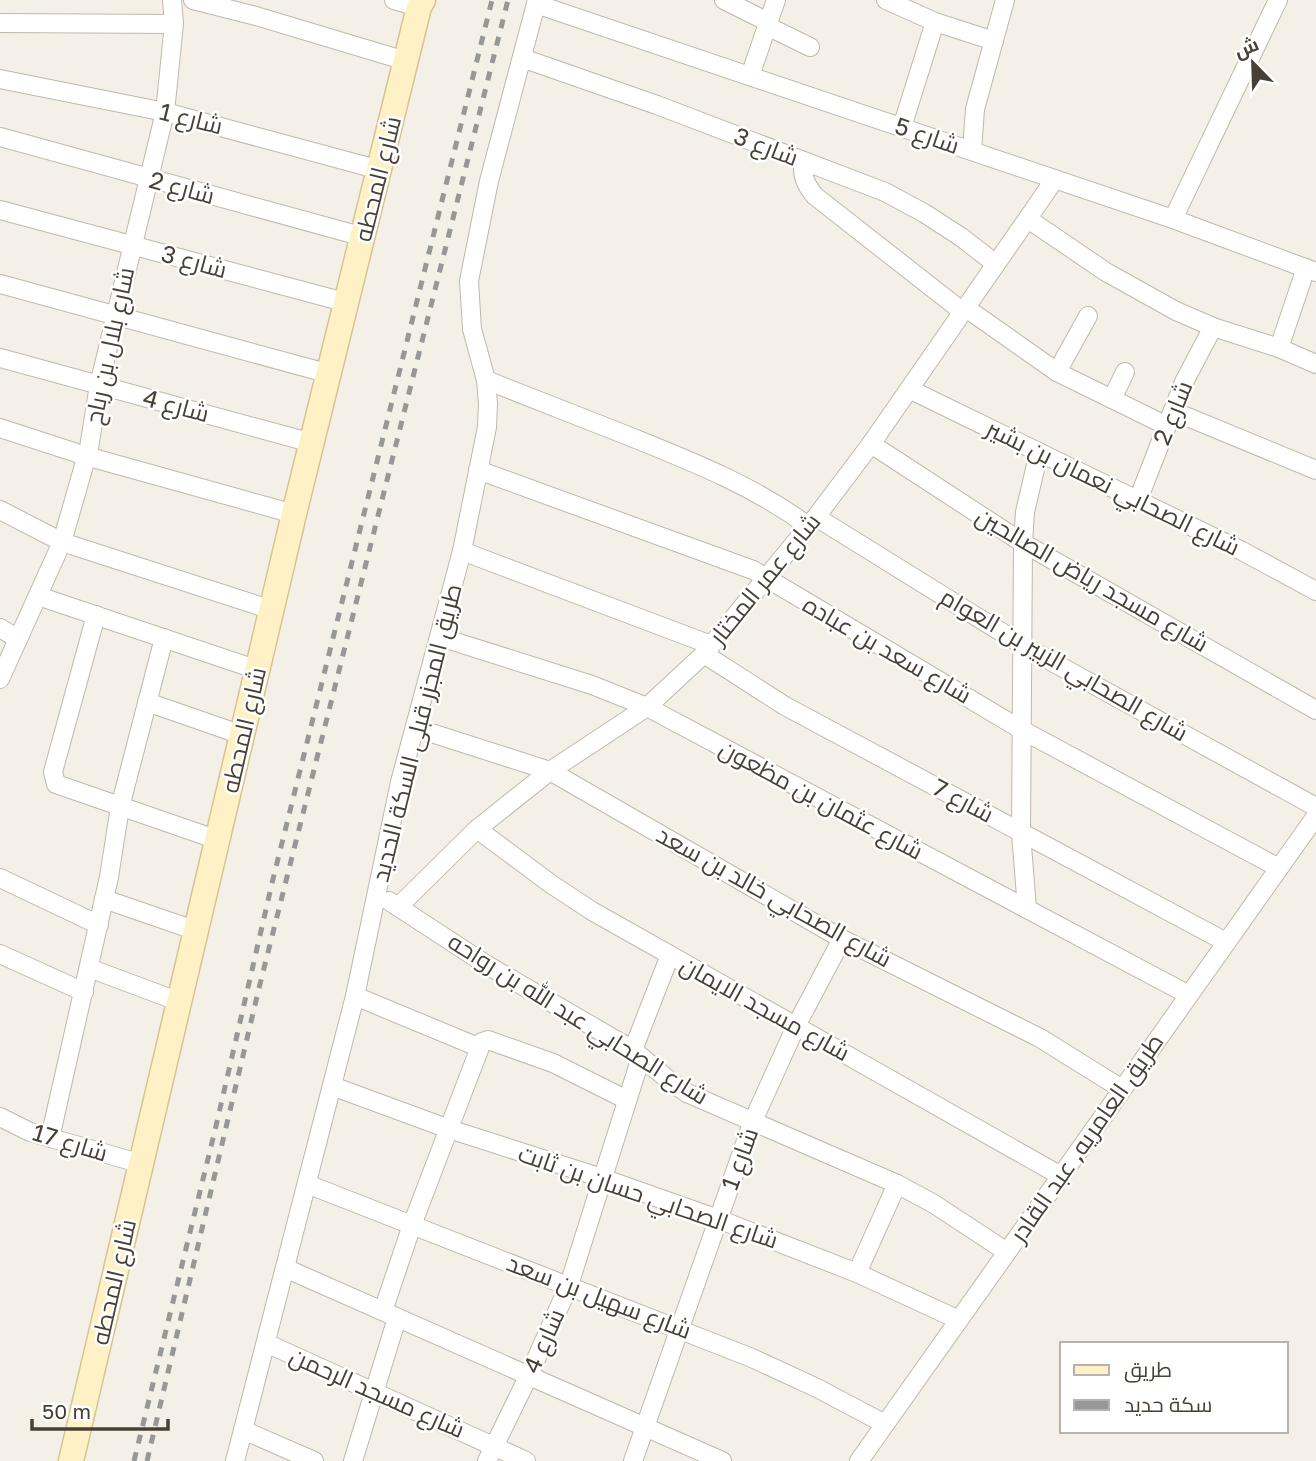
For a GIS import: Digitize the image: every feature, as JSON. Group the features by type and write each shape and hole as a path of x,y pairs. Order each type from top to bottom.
{"street":[{"name":"شارع بلال بن رباح","path":"0,679 62,542 86,456 99,385 165,112 174,24 172,0"},
{"path":"193,0 258,8 406,61"},
{"path":"394,0 421,3"},
{"path":"724,0 810,47"},
{"path":"750,76 776,0"},
{"path":"886,0 934,22 994,41"},
{"path":"972,151 975,109 1005,0"},
{"path":"1173,219 1278,0"},
{"name":"شارع 5","path":"536,2 1173,219 1311,270"},
{"name":"طريق المجزر قبلى السكة الحديد","path":"235,1461 355,996 398,793 462,551 487,427 486,380 472,329 469,281 489,181 536,2"},
{"name":"شارع المحطه","path":"71,1461 294,514 421,3"},
{"path":"902,127 934,22"},
{"path":"0,23 174,24"},
{"name":"شارع 3","path":"522,58 657,105 885,192 961,237 996,264"},
{"name":"شارع 1","path":"0,79 165,112 380,170"},
{"name":"شارع 2","path":"0,137 364,237"},
{"path":"803,161 802,175 815,196 964,310 1057,372 1112,399 1316,470"},
{"name":"شارع عمر المختار","path":"398,906 477,829 550,771 647,707 707,650 812,522 871,444 1055,179"},
{"name":"شارع 3","path":"0,210 348,303"},
{"path":"1028,219 1140,292 1213,327 1279,348 1316,364"},
{"path":"1279,348 1311,270"},
{"path":"0,284 330,374"},
{"path":"1057,372 1088,316"},
{"name":"شارع 2","path":"1138,500 1170,418 1213,327"},
{"name":"شارع 4","path":"0,358 312,443"},
{"path":"1112,399 1125,372"},
{"name":"شارع الصحابي الزبير بن العوام","path":"486,380 740,483 812,522 1021,645 1316,807"},
{"name":"شارع الصحابي نعمان بن بشير","path":"909,389 1242,551 1316,591"},
{"path":"0,428 86,456 294,514"},
{"name":"شارع مسجد رياض الصالحين","path":"871,444 1023,543 1316,710"},
{"path":"1027,909 1021,833 1023,543 1025,512 1040,452"},
{"name":"شارع سعد بن عباده","path":"478,470 739,564 1021,730 1279,868"},
{"path":"0,510 62,542 272,610"},
{"name":"شارع 7","path":"462,551 707,650 785,706 1226,942"},
{"path":"38,596 258,670"},
{"path":"96,615 53,778 60,787 218,840"},
{"path":"0,628 18,639"},
{"name":"شارع عثمان بن مظعون","path":"440,637 592,685 647,707 1189,995"},
{"path":"50,1138 99,925 120,807 164,638"},
{"path":"148,702 242,735"},
{"name":"شارع الصحابي خالد بن سعد","path":"416,728 550,771 842,939 1040,1038 1122,1089"},
{"name":"طريق العامريه, عبد القادر","path":"859,1461 1316,816"},
{"name":"شارع مسجد الايمان","path":"477,829 561,891 1060,1176"},
{"path":"0,878 99,925"},
{"name":"شارع الصحابي عبد الله بن رواحه","path":"377,893 487,965 637,1053 671,1083 687,1093 897,1184 952,1215 1007,1252"},
{"path":"104,899 197,931"},
{"name":"شارع 1","path":"633,1461 753,1121 796,1027 842,939"},
{"path":"0,954 84,992"},
{"name":"شارع 4","path":"490,1454 569,1285 627,1100 637,1053 670,955"},
{"path":"89,968 180,1002"},
{"path":"355,996 478,1047"},
{"path":"353,1461 374,1392 412,1225 478,1047 488,1040 553,1063 627,1100"},
{"name":"شارع الصحابي حسان بن ثابت","path":"332,1086 449,1129 718,1219 857,1273 959,1320"},
{"name":"شارع 17","path":"0,1117 30,1132 142,1164"},
{"name":"شارع سهيل بن سعد","path":"307,1184 681,1328 763,1363 885,1424"},
{"path":"857,1273 897,1184"},
{"path":"285,1268 722,1461"},
{"name":"شارع مسجد الرحمن","path":"266,1343 374,1392 490,1454 526,1461"},
{"path":"243,1430 314,1461"}],"railway":[{"path":"134,1461 273,879 492,0"},
{"path":"147,1461 259,988 508,0"}]}
